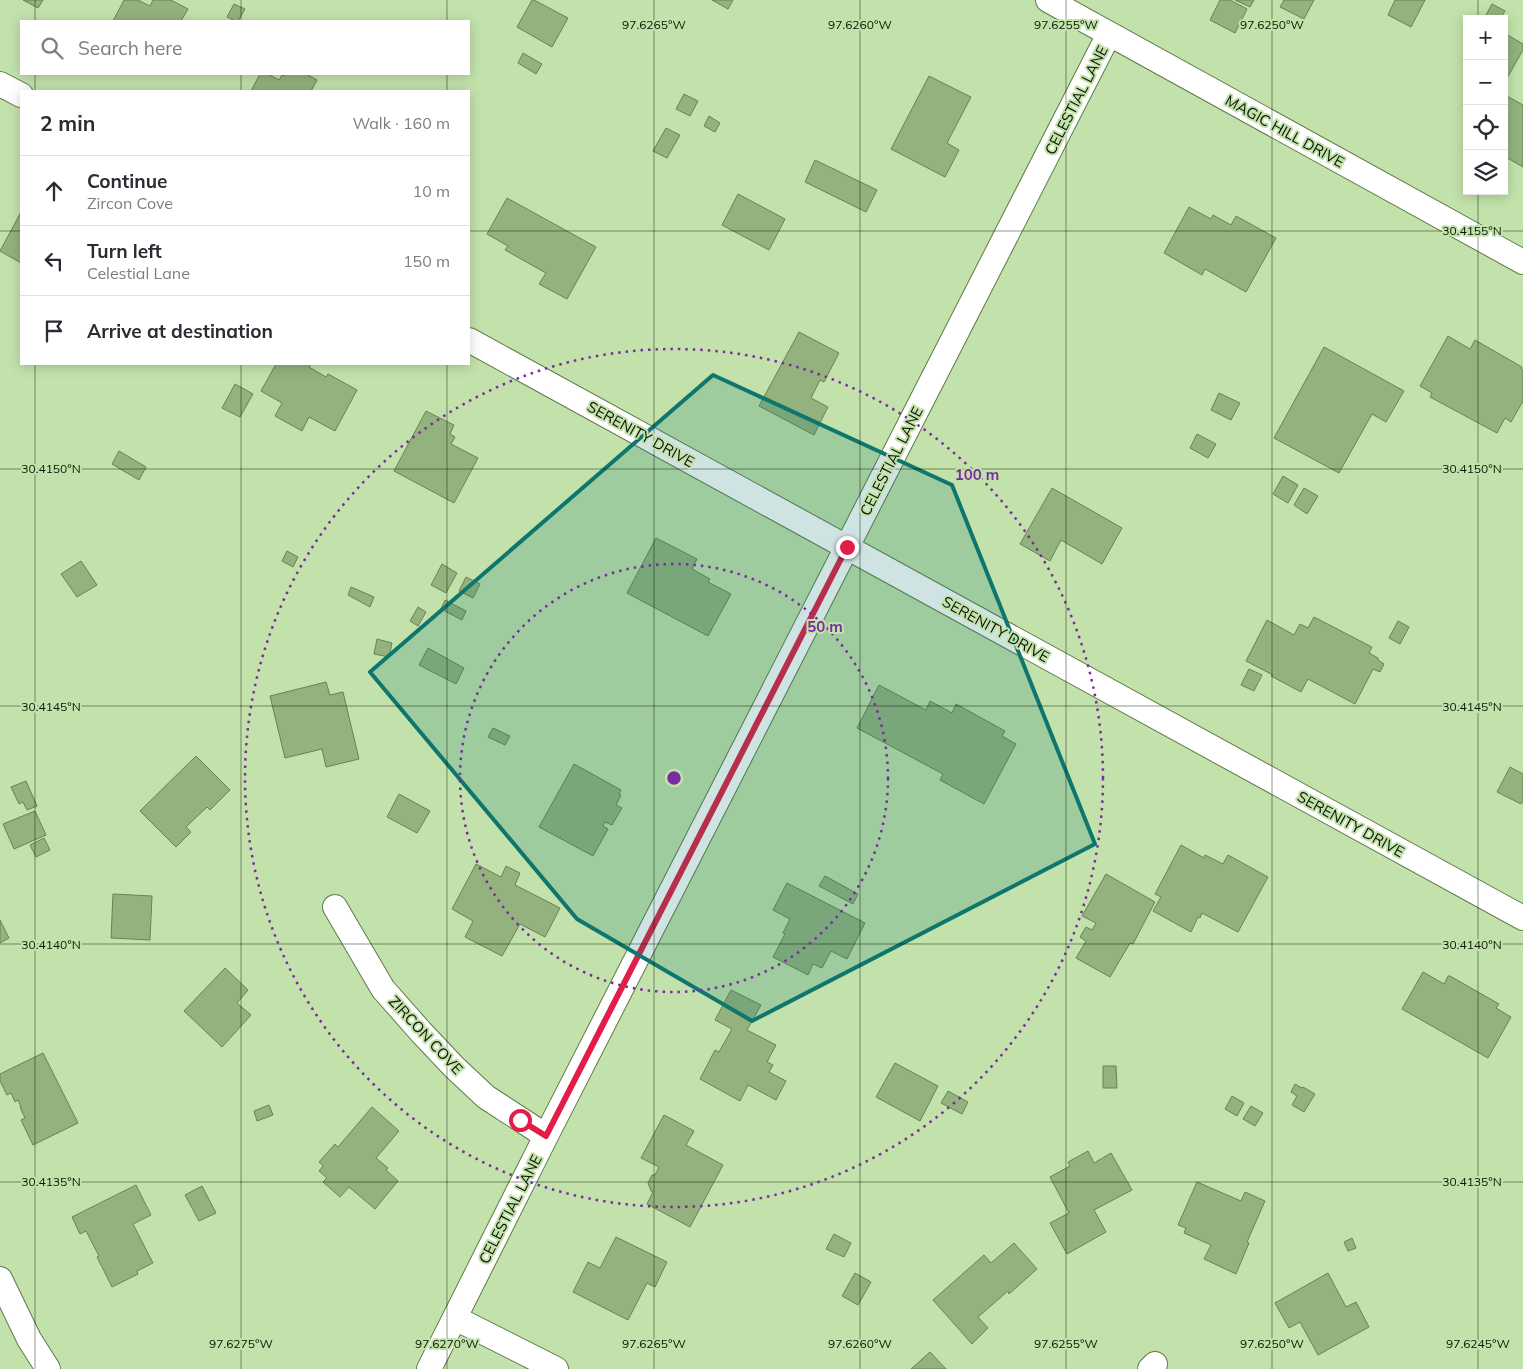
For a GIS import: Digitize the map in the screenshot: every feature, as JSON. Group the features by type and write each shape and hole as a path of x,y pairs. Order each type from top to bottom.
{"street":[{"name":"MAGIC HILL DRIVE","path":"1048,0 1523,262"},
{"name":"CELESTIAL LANE","path":"429,1369 1109,34"},
{"path":"0,84 20,94"},
{"name":"SERENITY DRIVE","path":"470,341 1523,918"},
{"name":"ZIRCON COVE","path":"335,907 383,989 421,1032 486,1097 546,1136"},
{"path":"0,1279 29,1339 48,1369"},
{"path":"455,1318 556,1369"}],"highlighted area":[{"path":"713,375 952,485 1095,844 752,1021 577,919 370,672"}],"building":[{"path":"23,0 43,0 38,8"},
{"path":"124,0 138,0 150,6 153,0 171,0 188,9 182,20 114,20"},
{"path":"532,0 568,18 552,47 517,27"},
{"path":"712,0 733,0 728,9"},
{"path":"1220,0 1230,0 1247,9 1235,33 1210,20"},
{"path":"1235,0 1254,0 1250,7"},
{"path":"1284,0 1314,0 1304,19 1280,7"},
{"path":"1395,0 1425,0 1411,27 1388,15"},
{"path":"234,4 245,9 239,20 227,17"},
{"path":"1492,4 1505,11 1502,15 1486,15"},
{"path":"1508,35 1523,44 1523,50 1508,76"},
{"path":"523,53 542,64 536,74 518,63"},
{"path":"259,75 270,75 279,80 282,75 308,75 317,80 312,90 252,90"},
{"path":"929,76 971,97 947,143 959,150 945,177 891,149"},
{"path":"684,94 698,101 690,116 676,109"},
{"path":"1508,97 1523,105 1523,167 1508,158"},
{"path":"709,116 720,123 715,132 704,126"},
{"path":"666,128 680,135 667,158 653,151"},
{"path":"815,160 877,190 866,212 805,182"},
{"path":"738,194 785,219 769,250 722,225"},
{"path":"507,198 596,247 567,299 539,284 546,273 505,250 508,246 487,234"},
{"path":"1189,207 1211,219 1213,215 1231,225 1236,216 1276,238 1246,292 1205,269 1202,275 1164,253"},
{"path":"20,214 20,262 0,251"},
{"path":"799,332 839,353 824,382 820,380 811,398 828,407 814,435 759,406"},
{"path":"1448,336 1470,349 1475,340 1522,367 1523,401 1511,422 1505,418 1497,433 1430,397 1432,393 1420,386"},
{"path":"1324,347 1404,391 1386,422 1372,414 1339,473 1274,438"},
{"path":"275,365 310,365 309,367 326,377 328,374 357,390 335,431 309,417 302,431 275,416 282,403 261,391"},
{"path":"235,384 253,394 240,417 222,408"},
{"path":"1219,393 1240,403 1231,420 1211,410"},
{"path":"426,411 454,425 450,434 455,437 451,444 478,458 454,503 394,471"},
{"path":"1197,434 1216,444 1208,458 1190,448"},
{"path":"119,451 146,467 139,480 112,464"},
{"path":"1283,476 1298,485 1288,503 1273,494"},
{"path":"1052,488 1122,528 1102,564 1061,540 1050,561 1020,544"},
{"path":"1304,488 1318,496 1307,514 1294,505"},
{"path":"656,538 697,559 692,569 710,579 708,582 731,594 708,636 627,593"},
{"path":"287,551 298,557 293,567 282,561"},
{"path":"81,561 97,585 77,597 61,574"},
{"path":"442,564 457,573 446,593 431,585"},
{"path":"466,577 480,584 473,598 459,591"},
{"path":"351,587 374,597 370,607 348,595"},
{"path":"445,600 466,611 462,620 441,609"},
{"path":"418,607 426,612 418,626 410,621"},
{"path":"1314,617 1372,647 1369,653 1384,664 1380,672 1373,669 1355,704 1308,679 1301,692 1246,661 1267,620 1294,635 1300,624 1308,628"},
{"path":"1398,621 1409,627 1400,644 1389,638"},
{"path":"377,639 392,643 389,657 374,654"},
{"path":"428,648 464,668 456,684 419,665"},
{"path":"1249,669 1262,675 1254,691 1241,685"},
{"path":"326,682 330,695 343,692 359,759 326,767 322,749 285,758 270,696"},
{"path":"879,685 926,710 930,701 952,713 956,704 1005,731 1002,736 1016,744 984,804 940,780 943,774 857,728"},
{"path":"493,728 510,736 505,745 488,737"},
{"path":"196,756 230,790 210,810 207,807 186,827 191,832 176,847 140,811"},
{"path":"574,764 621,790 619,794 621,795 616,805 622,808 612,825 605,822 603,826 608,829 593,856 539,827"},
{"path":"1510,767 1523,774 1523,801 1521,804 1497,792"},
{"path":"26,781 37,806 27,810 23,802 19,804 11,787"},
{"path":"399,794 430,811 417,833 387,817"},
{"path":"35,811 46,835 14,849 3,824"},
{"path":"44,838 50,850 36,857 30,845"},
{"path":"1181,845 1204,858 1205,855 1223,864 1228,855 1268,877 1238,932 1202,913 1191,932 1153,911 1161,897 1155,894"},
{"path":"476,864 501,877 506,866 520,873 515,885 560,908 545,937 520,924 502,956 465,937 473,921 452,909"},
{"path":"1106,874 1155,902 1133,944 1130,943 1110,977 1076,958 1086,941 1080,937 1086,927 1092,930 1096,923 1082,916"},
{"path":"825,876 858,894 853,904 819,886"},
{"path":"787,883 865,923 847,959 831,951 822,968 813,964 808,975 773,957 785,934 783,933 790,919 773,910"},
{"path":"113,894 152,896 150,940 111,938"},
{"path":"0,920 9,938 0,943"},
{"path":"225,968 248,990 237,1003 251,1015 222,1047 184,1011"},
{"path":"1423,972 1444,984 1448,976 1450,976 1499,1004 1496,1008 1511,1017 1488,1058 1402,1009"},
{"path":"731,990 761,1005 747,1030 776,1045 767,1062 773,1065 769,1072 786,1081 776,1100 748,1085 740,1101 700,1079 715,1050 719,1052 732,1029 715,1020"},
{"path":"43,1053 78,1123 33,1145 21,1120 25,1118 18,1100 15,1102 11,1093 7,1095 0,1081 0,1074"},
{"path":"895,1063 938,1086 920,1121 876,1097"},
{"path":"1103,1066 1116,1066 1117,1088 1103,1088"},
{"path":"1295,1084 1315,1094 1304,1112 1292,1105 1297,1096 1291,1092"},
{"path":"948,1091 968,1102 962,1114 941,1103"},
{"path":"1232,1096 1244,1103 1237,1116 1225,1109"},
{"path":"269,1105 273,1115 257,1121 254,1111"},
{"path":"1251,1106 1263,1113 1255,1126 1243,1119"},
{"path":"372,1107 399,1131 376,1158 388,1168 386,1170 398,1181 375,1209 349,1187 340,1197 323,1182 327,1178 319,1171 323,1166 319,1162 335,1144 338,1147"},
{"path":"664,1115 694,1131 686,1145 723,1165 690,1227 647,1204 653,1192 648,1183 659,1167 641,1158"},
{"path":"1088,1151 1094,1163 1111,1153 1132,1190 1094,1210 1106,1232 1067,1254 1050,1223 1069,1213 1050,1177 1070,1166 1068,1162"},
{"path":"1197,1182 1241,1201 1245,1192 1265,1201 1247,1242 1249,1243 1236,1274 1204,1259 1211,1245 1184,1233 1186,1228 1178,1225"},
{"path":"136,1185 151,1215 133,1224 153,1263 137,1271 138,1274 112,1287 86,1231 80,1234 72,1217"},
{"path":"202,1186 216,1213 199,1221 185,1195"},
{"path":"834,1234 851,1243 844,1257 826,1249"},
{"path":"616,1237 667,1262 655,1287 647,1283 628,1320 573,1292 588,1262 600,1268"},
{"path":"1352,1238 1356,1248 1348,1251 1344,1242"},
{"path":"1014,1243 1037,1269 1009,1294 1008,1291 978,1317 988,1328 972,1344 933,1300 984,1255 991,1263"},
{"path":"855,1273 871,1282 858,1305 842,1296"},
{"path":"1328,1273 1346,1307 1356,1302 1369,1327 1318,1355 1300,1322 1289,1328 1275,1303"},
{"path":"930,1352 946,1369 911,1369"}],"route":[{"path":"520,1120 546,1136 847,547"}]}
